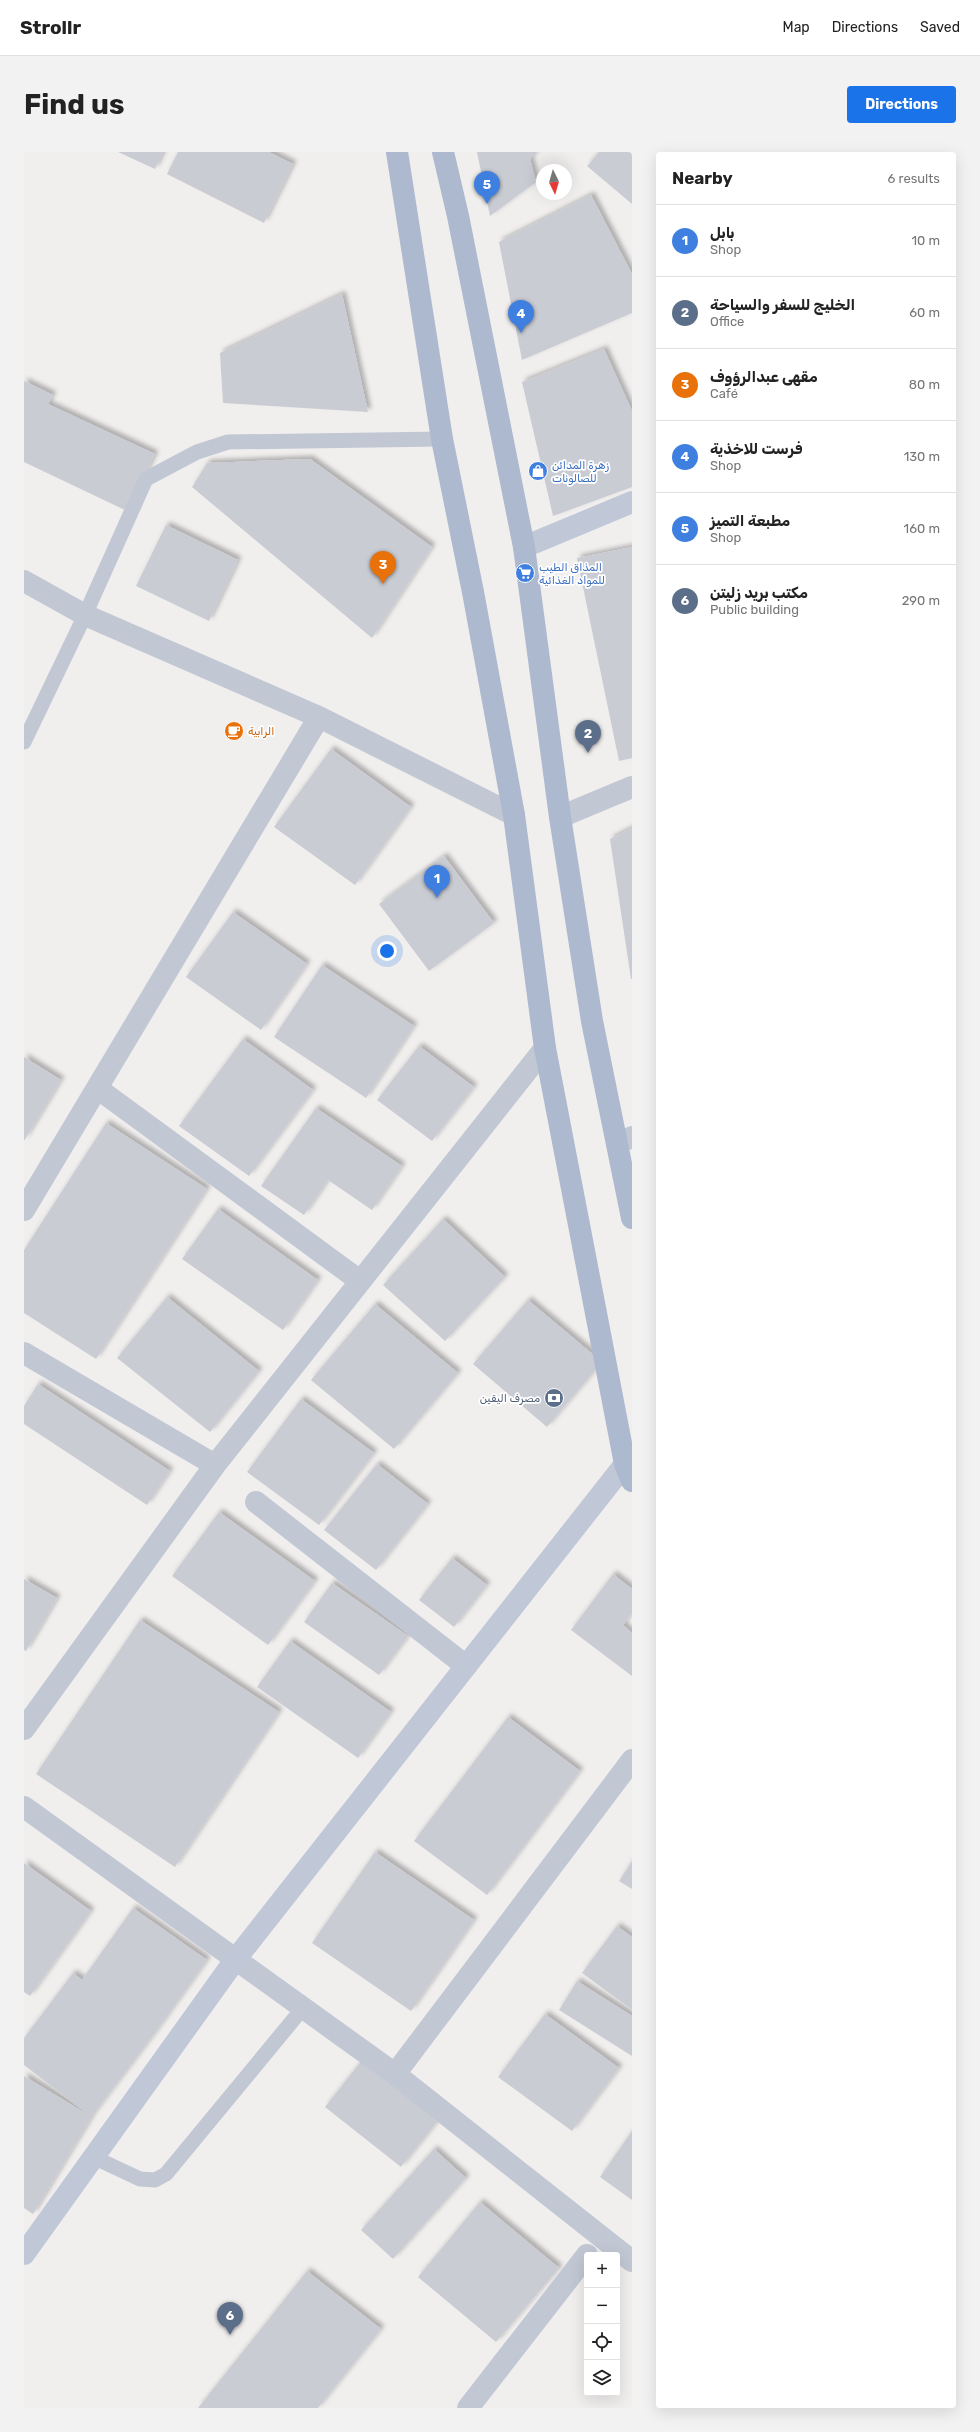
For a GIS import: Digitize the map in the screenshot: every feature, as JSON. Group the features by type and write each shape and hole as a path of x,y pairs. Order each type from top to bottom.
{"main road":[{"path":"397,152 442,439 473,592 514,815 545,1048 629,1473"},
{"path":"443,152 458,216 524,547 560,817 592,1021 625,1140 632,1218"}],"street":[{"path":"524,547 632,502"},
{"path":"24,581 85,615 319,717 514,815"},
{"path":"24,1210 319,717"},
{"path":"560,817 632,787"},
{"path":"24,1729 215,1465 545,1048"},
{"path":"97,1088 360,1281"},
{"path":"24,1353 215,1465"},
{"path":"24,2254 235,1960 466,1666 629,1473"},
{"path":"256,1502 466,1666"},
{"path":"395,2074 632,1760"},
{"path":"24,1807 395,2074 632,2261"},
{"path":"589,2252 601,2237"},
{"path":"468,2408 584,2259"}],"lane":[{"path":"24,742 85,615 146,479 197,452 228,442 442,439"},
{"path":"93,2157 140,2179 155,2180 166,2174 303,2008"}],"building":[{"path":"118,152 163,152 155,169"},
{"path":"178,152 269,152 293,164 264,223 167,174"},
{"path":"477,152 537,152 530,159 536,182 490,216"},
{"path":"599,152 632,152 632,204 587,166"},
{"path":"591,195 632,274 632,313 522,360 499,242"},
{"path":"342,294 368,412 223,403 220,353"},
{"path":"604,349 632,411 632,487 553,516 522,382"},
{"path":"24,381 53,395 48,404 155,454 127,511 24,462"},
{"path":"310,459 432,547 372,638 192,487 207,463"},
{"path":"166,525 238,560 209,621 136,586"},
{"path":"632,547 632,758 619,761 577,558"},
{"path":"331,749 411,807 355,885 274,827"},
{"path":"632,828 632,979 631,979 610,839"},
{"path":"444,856 494,923 429,971 379,904"},
{"path":"233,912 307,964 261,1030 186,977"},
{"path":"322,965 414,1026 366,1098 274,1037"},
{"path":"243,1039 313,1090 249,1176 179,1126"},
{"path":"419,1046 474,1087 432,1141 377,1100"},
{"path":"24,1057 61,1080 24,1141"},
{"path":"316,1108 402,1166 372,1210 328,1180 304,1215 261,1186"},
{"path":"106,1123 207,1189 96,1359 24,1313 24,1250"},
{"path":"218,1209 318,1280 283,1330 182,1259"},
{"path":"443,1219 505,1277 445,1341 383,1285"},
{"path":"167,1297 259,1371 210,1432 117,1358"},
{"path":"528,1300 602,1362 547,1427 473,1364"},
{"path":"375,1304 458,1373 394,1449 311,1380"},
{"path":"38,1384 170,1471 147,1505 24,1424 24,1406"},
{"path":"301,1399 374,1453 319,1525 247,1472"},
{"path":"377,1464 428,1504 376,1570 324,1530"},
{"path":"219,1512 315,1581 268,1645 172,1576"},
{"path":"452,1558 487,1585 454,1627 419,1600"},
{"path":"613,1574 632,1589 632,1613 623,1625 632,1633 632,1676 571,1630"},
{"path":"24,1579 57,1598 26,1651 24,1650"},
{"path":"332,1583 408,1636 379,1675 304,1622"},
{"path":"140,1620 279,1712 175,1867 36,1774"},
{"path":"290,1641 391,1712 358,1758 257,1687"},
{"path":"508,1717 580,1771 487,1895 414,1841"},
{"path":"375,1852 474,1920 411,2011 312,1943"},
{"path":"632,1861 632,1889 619,1881"},
{"path":"24,1863 91,1911 30,1996 24,1992"},
{"path":"133,1908 207,1960 154,2034 92,2116 33,2214 24,2208 24,2076 90,2116 24,2065 24,2038 73,1973 82,1980"},
{"path":"617,1926 632,1937 632,2010 582,1973"},
{"path":"577,1981 632,2016 632,2056 559,2010"},
{"path":"545,2014 619,2068 572,2131 498,2077"},
{"path":"363,2059 440,2118 401,2167 325,2107"},
{"path":"632,2131 632,2200 600,2177"},
{"path":"434,2149 466,2178 393,2259 361,2230"},
{"path":"480,2202 559,2268 496,2342 418,2277"},
{"path":"307,2271 381,2329 318,2408 198,2408"}],"place":[{"name":"مطبعة التميز","path":"487,204"},
{"name":"فرست للاخذية","path":"521,333"},
{"name":"زهرة المدائن للصالونات","path":"538,471"},
{"name":"المذاق الطيب للمواد الغذائية","path":"525,573"},
{"name":"مقهى عبدالرؤوف","path":"383,584"},
{"name":"الرابية","path":"234,731"},
{"name":"الخليج للسفر والسياحة","path":"588,753"},
{"name":"بابل","path":"437,898"},
{"name":"مصرف اليقين","path":"554,1398"},
{"name":"مكتب بريد زليتن","path":"230,2335"}]}
